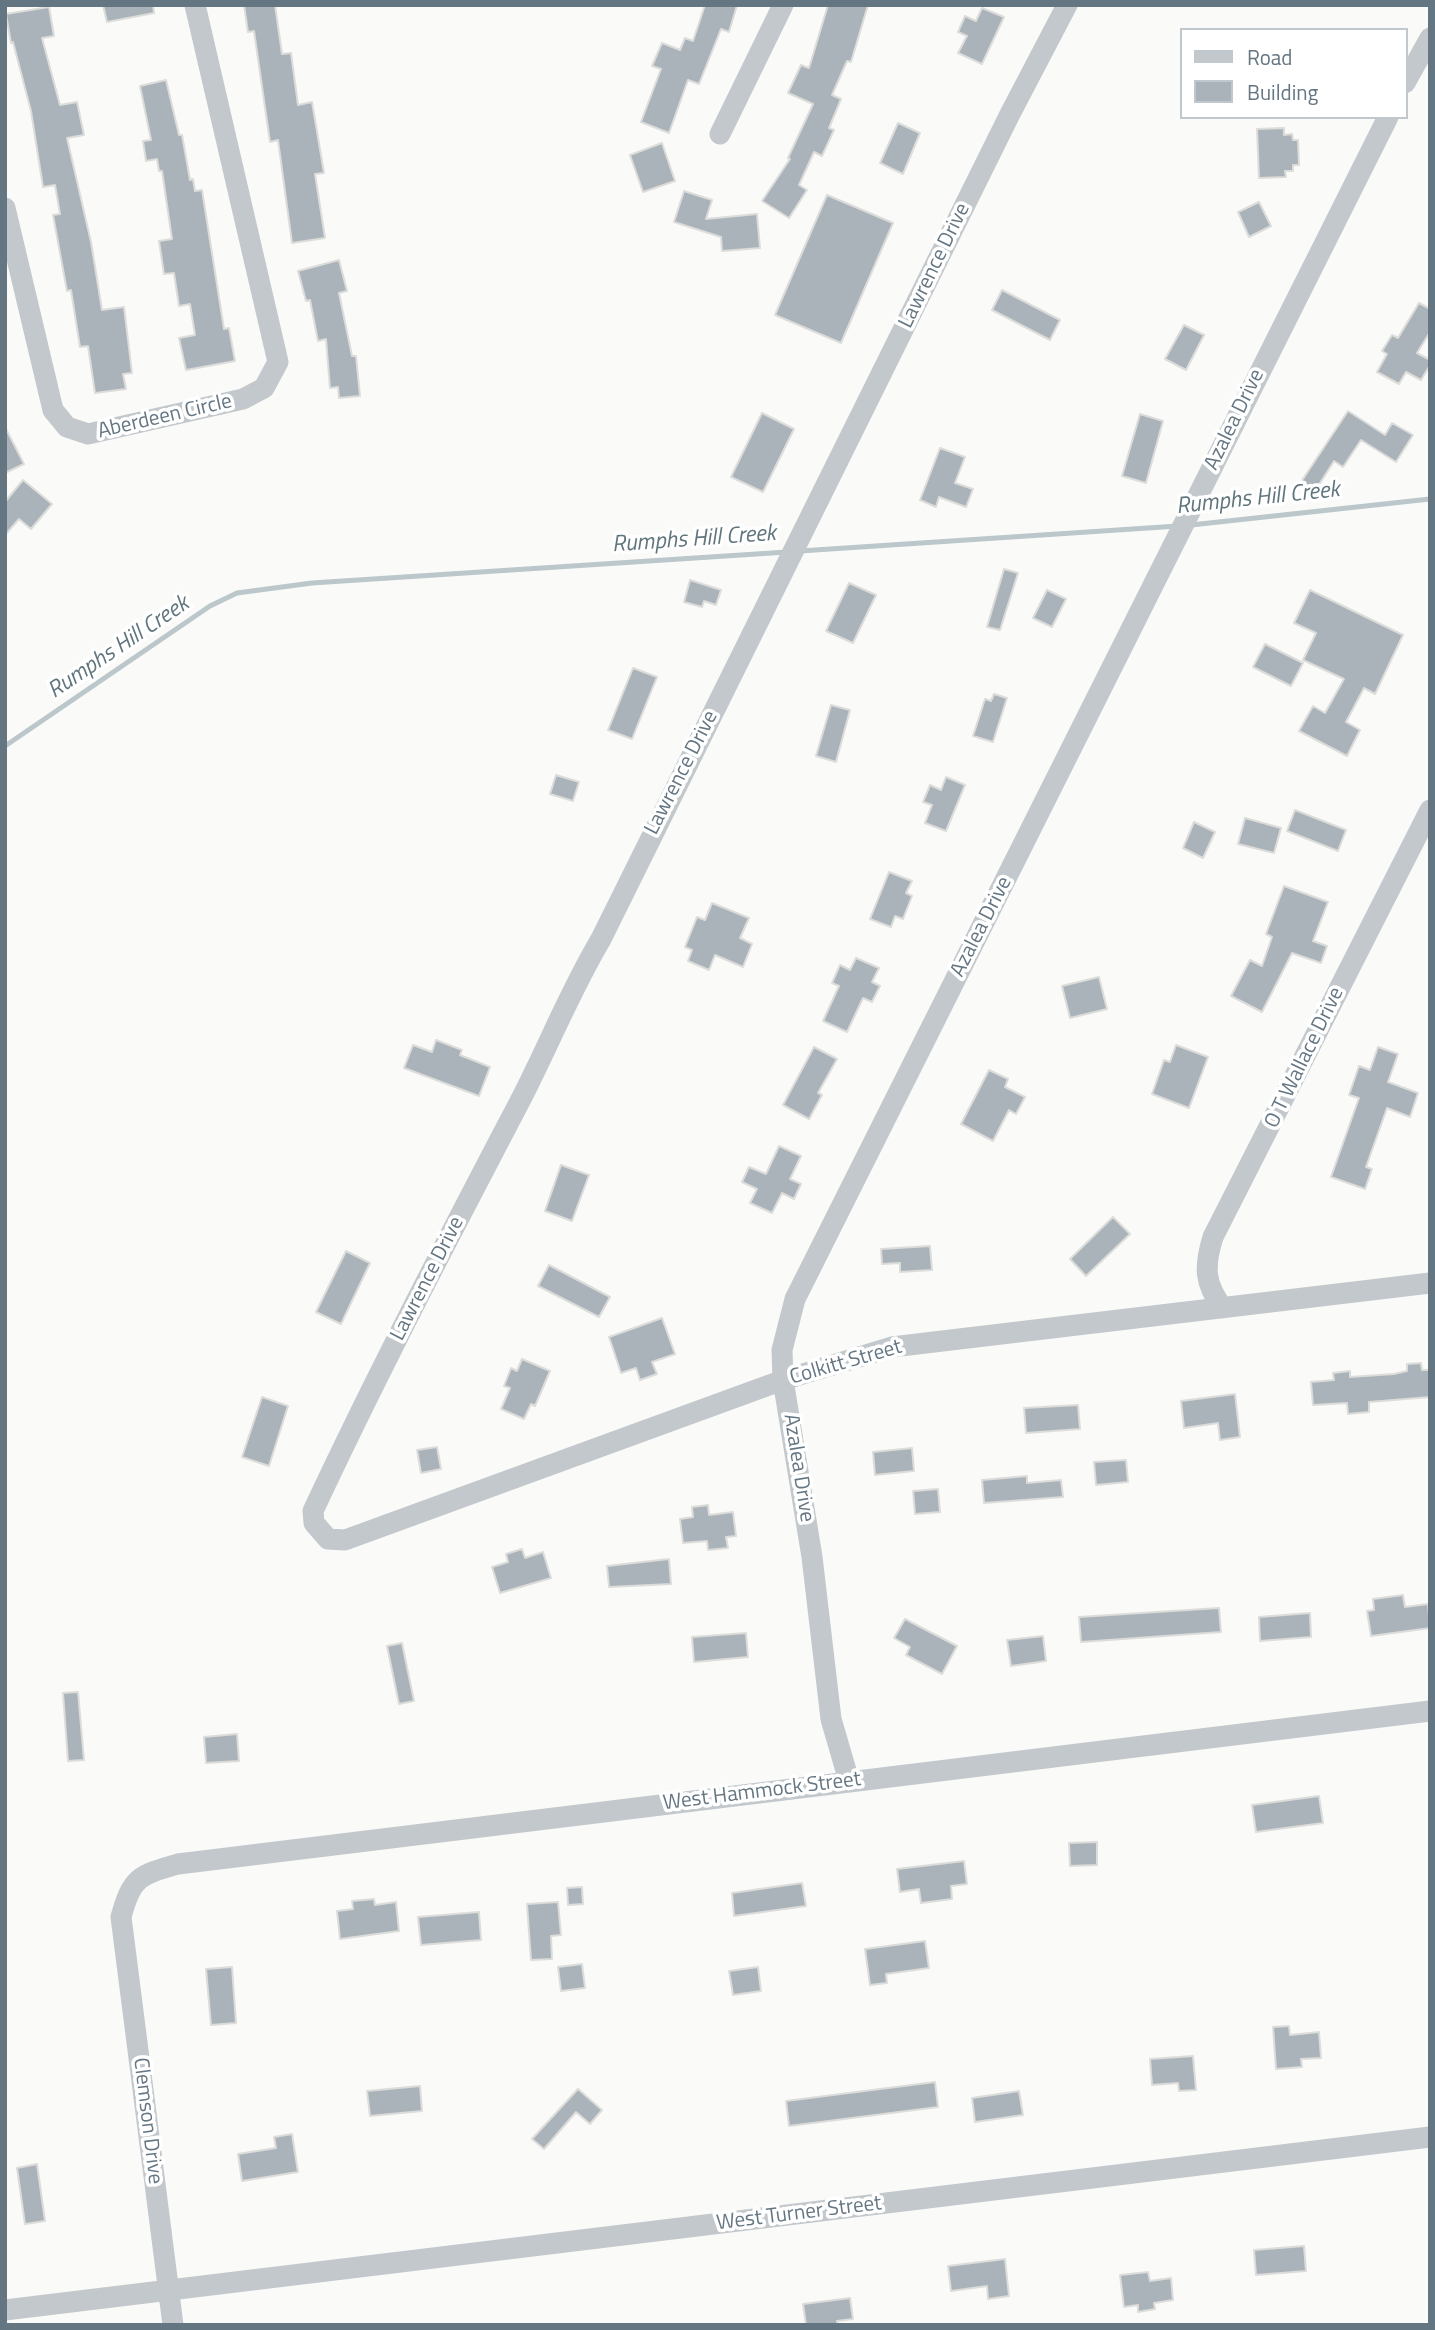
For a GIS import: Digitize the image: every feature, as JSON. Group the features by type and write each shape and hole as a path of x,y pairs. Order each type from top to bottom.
{"street":[{"name":"Aberdeen Circle","path":"5,208 53,410 68,427 89,434 243,399 264,388 278,362 195,5"},
{"path":"720,134 783,5"},
{"name":"Lawrence Drive","path":"328,1539 319,1532 313,1511 356,1419 532,1079 580,974 601,939 1010,114 1068,5"},
{"path":"1407,79 1430,38"},
{"name":"Azalea Drive","path":"849,1781 831,1719 812,1557 783,1380 782,1350 795,1299 1387,119"},
{"name":"O T Wallace Drive","path":"1223,1308 1214,1296 1205,1274 1213,1237 1430,810"},
{"name":"Colkitt Street","path":"328,1539 345,1540 783,1380 892,1347 1430,1283"},
{"name":"West Hammock Street","path":"121,1917 129,1889 146,1873 177,1864 1430,1711"},
{"name":"Clemson Drive","path":"121,1917 173,2325"},
{"name":"West Turner Street","path":"5,2311 1430,2137"}],"building":[{"path":"103,5 153,5 154,13 107,22"},
{"path":"244,5 275,5 282,54 291,53 298,105 312,102 324,173 315,174 325,238 292,243 278,140 270,142 254,31 248,32"},
{"path":"705,5 737,5 729,32 721,29 699,84 688,80 669,133 641,122 661,69 652,66 662,43 680,50 685,38 693,41"},
{"path":"828,5 868,5 851,62 847,61 832,95 841,99 829,128 834,130 822,156 814,152 799,185 807,190 789,218 762,201 790,159 788,158 813,104 788,93 801,65 809,68"},
{"path":"49,7 54,36 42,38 60,105 77,102 84,135 67,138 91,242 102,310 124,307 132,373 123,374 126,389 95,393 88,346 80,347 71,290 67,291 53,215 60,214 55,185 43,187 31,111 13,42 11,43 6,14"},
{"path":"982,8 1004,17 982,64 958,53 967,36 958,32 965,16 976,21"},
{"path":"166,80 179,135 182,135 190,180 193,179 195,191 202,190 224,329 229,328 235,361 186,370 179,338 195,335 190,304 179,306 174,273 164,274 159,241 172,239 162,171 159,171 157,159 146,161 143,141 151,140 140,86"},
{"path":"898,123 920,133 903,174 880,163"},
{"path":"1284,128 1284,135 1292,134 1293,140 1298,140 1299,165 1293,165 1293,171 1285,171 1286,177 1259,178 1257,129"},
{"path":"662,143 675,181 643,192 630,155"},
{"path":"684,191 712,200 706,219 757,214 760,248 722,251 721,237 674,222"},
{"path":"827,195 893,223 841,343 775,315"},
{"path":"1259,202 1271,226 1249,237 1238,212"},
{"path":"339,260 347,291 339,293 352,356 356,356 360,396 339,398 338,387 330,388 326,339 318,341 310,300 306,301 298,271"},
{"path":"1002,290 1060,320 1050,340 992,310"},
{"path":"1419,303 1430,309 1430,332 1417,353 1430,360 1430,365 1421,380 1406,372 1399,384 1377,372 1387,354 1382,351 1392,335 1398,338"},
{"path":"1184,325 1204,335 1186,370 1165,359"},
{"path":"1348,411 1385,435 1392,423 1413,435 1396,462 1361,440 1343,467 1334,461 1315,491 1301,482"},
{"path":"762,413 794,429 763,492 731,477"},
{"path":"1140,414 1163,421 1146,483 1122,476"},
{"path":"5,427 24,464 5,473"},
{"path":"940,448 965,457 955,483 973,489 966,507 939,497 936,507 920,500"},
{"path":"23,480 52,504 31,529 19,519 5,535 5,502"},
{"path":"1004,569 1018,573 1000,630 987,627"},
{"path":"690,580 721,590 716,605 704,601 702,607 684,602"},
{"path":"849,583 876,595 853,643 826,631"},
{"path":"1047,590 1066,599 1052,627 1033,618"},
{"path":"1310,590 1403,635 1375,694 1364,688 1346,722 1360,730 1347,756 1299,731 1313,706 1325,713 1344,679 1303,660 1316,633 1294,623"},
{"path":"1265,644 1303,663 1291,686 1253,667"},
{"path":"633,668 657,677 632,739 608,730"},
{"path":"994,694 1007,698 993,742 973,736 985,699 991,701"},
{"path":"831,705 850,710 836,762 816,756"},
{"path":"556,775 579,782 573,801 550,794"},
{"path":"946,777 965,785 946,831 925,823 932,805 923,802 930,785 941,790"},
{"path":"1295,810 1346,830 1338,851 1287,831"},
{"path":"1245,818 1281,828 1274,853 1238,844"},
{"path":"1194,822 1215,832 1203,858 1183,848"},
{"path":"889,872 912,881 906,893 912,896 903,919 895,916 891,927 870,919"},
{"path":"1284,886 1328,902 1313,941 1327,946 1321,963 1292,953 1262,1012 1231,996 1250,960 1262,966 1272,937 1266,934"},
{"path":"712,903 749,918 740,938 752,944 743,967 715,955 709,970 688,961 692,950 685,947 697,917 705,920"},
{"path":"856,958 879,968 872,982 880,986 872,1002 863,998 847,1032 823,1021 839,986 832,983 840,965 850,970"},
{"path":"1099,977 1107,1009 1070,1018 1062,986"},
{"path":"436,1040 462,1050 460,1055 490,1067 479,1096 404,1068 413,1045 432,1052"},
{"path":"1176,1045 1208,1057 1189,1108 1152,1094 1164,1060 1170,1062"},
{"path":"814,1047 837,1059 818,1093 822,1095 809,1119 783,1105"},
{"path":"1378,1047 1398,1054 1388,1082 1418,1093 1410,1117 1387,1108 1366,1167 1372,1169 1365,1189 1331,1177 1359,1098 1349,1095 1359,1066 1370,1070"},
{"path":"989,1070 1008,1079 1005,1087 1025,1097 1016,1114 1009,1110 993,1141 961,1124"},
{"path":"779,1146 801,1156 790,1179 801,1184 794,1199 782,1193 772,1213 750,1203 757,1189 742,1182 749,1167 766,1174"},
{"path":"561,1165 589,1175 572,1221 545,1211"},
{"path":"1113,1217 1130,1234 1086,1276 1070,1259"},
{"path":"930,1246 932,1270 900,1272 900,1263 882,1264 881,1249"},
{"path":"346,1251 370,1263 341,1324 316,1312"},
{"path":"549,1265 610,1297 599,1317 538,1286"},
{"path":"662,1318 675,1354 652,1362 657,1374 640,1380 636,1368 621,1373 609,1337"},
{"path":"522,1359 550,1371 535,1406 531,1404 524,1419 501,1409 510,1388 504,1386 511,1368 517,1371"},
{"path":"1421,1363 1422,1370 1430,1370 1430,1397 1369,1402 1369,1412 1348,1414 1347,1403 1313,1405 1311,1382 1334,1380 1333,1373 1350,1371 1350,1377 1394,1374 1407,1371 1407,1364"},
{"path":"1235,1394 1240,1437 1220,1440 1218,1423 1184,1428 1181,1401"},
{"path":"262,1397 288,1406 269,1466 242,1457"},
{"path":"1078,1405 1080,1429 1026,1433 1024,1408"},
{"path":"437,1447 441,1469 421,1473 417,1450"},
{"path":"912,1448 914,1471 875,1475 873,1452"},
{"path":"1126,1460 1128,1482 1096,1485 1094,1462"},
{"path":"1027,1476 1027,1483 1061,1480 1063,1497 984,1503 982,1480"},
{"path":"938,1489 940,1512 915,1514 913,1491"},
{"path":"708,1505 709,1515 733,1512 736,1536 726,1537 728,1548 708,1550 707,1541 683,1543 680,1519 693,1517 692,1507"},
{"path":"522,1549 525,1558 543,1552 551,1578 500,1593 492,1567 508,1562 506,1554"},
{"path":"669,1559 671,1584 609,1587 607,1566"},
{"path":"1403,1595 1405,1607 1428,1604 1430,1628 1371,1636 1367,1611 1374,1610 1373,1599"},
{"path":"1219,1608 1221,1632 1081,1642 1079,1617"},
{"path":"1310,1613 1311,1637 1260,1641 1259,1617"},
{"path":"905,1619 957,1646 942,1674 906,1655 910,1647 894,1638"},
{"path":"746,1633 748,1657 694,1662 692,1637"},
{"path":"1043,1636 1046,1661 1011,1666 1007,1640"},
{"path":"402,1643 414,1701 399,1704 387,1646"},
{"path":"78,1692 84,1760 68,1761 63,1693"},
{"path":"237,1734 239,1761 206,1763 204,1737"},
{"path":"1319,1796 1323,1823 1256,1832 1252,1805"},
{"path":"1097,1842 1097,1865 1070,1866 1069,1843"},
{"path":"964,1861 967,1884 951,1886 952,1899 921,1903 919,1889 900,1892 897,1869"},
{"path":"802,1883 806,1906 734,1916 732,1893"},
{"path":"582,1887 583,1904 568,1905 567,1888"},
{"path":"374,1899 375,1905 396,1902 399,1931 340,1939 337,1911 353,1909 352,1901"},
{"path":"558,1902 561,1935 551,1936 552,1959 531,1960 527,1904"},
{"path":"479,1912 481,1940 421,1945 418,1917"},
{"path":"925,1941 929,1968 886,1974 887,1983 870,1985 865,1949"},
{"path":"582,1964 585,1988 561,1991 558,1967"},
{"path":"232,1967 236,2023 211,2025 206,1969"},
{"path":"758,1967 761,1991 733,1995 729,1971"},
{"path":"1289,2026 1290,2035 1319,2032 1321,2058 1301,2059 1302,2067 1276,2069 1273,2027"},
{"path":"1193,2056 1196,2090 1179,2091 1178,2083 1152,2085 1150,2059"},
{"path":"935,2082 938,2107 789,2126 786,2101"},
{"path":"420,2086 422,2111 370,2116 367,2091"},
{"path":"578,2089 602,2110 590,2124 576,2112 544,2149 532,2139"},
{"path":"1019,2091 1023,2115 975,2122 972,2098"},
{"path":"292,2134 298,2172 242,2181 238,2154 276,2148 274,2137"},
{"path":"37,2164 45,2221 25,2224 17,2168"},
{"path":"1304,2246 1306,2271 1256,2275 1254,2250"},
{"path":"1005,2259 1009,2296 988,2299 987,2286 951,2291 948,2266"},
{"path":"1148,2272 1150,2281 1171,2278 1173,2300 1154,2303 1155,2309 1138,2312 1138,2305 1124,2307 1120,2275"},
{"path":"850,2298 853,2319 837,2321 838,2325 806,2325 803,2304"}],"waterway":[{"name":"Rumphs Hill Creek","path":"1191,525 1430,499"},
{"name":"Rumphs Hill Creek","path":"800,551 1178,526"},
{"name":"Rumphs Hill Creek","path":"5,746 210,606 237,593 312,583 787,552"}]}
